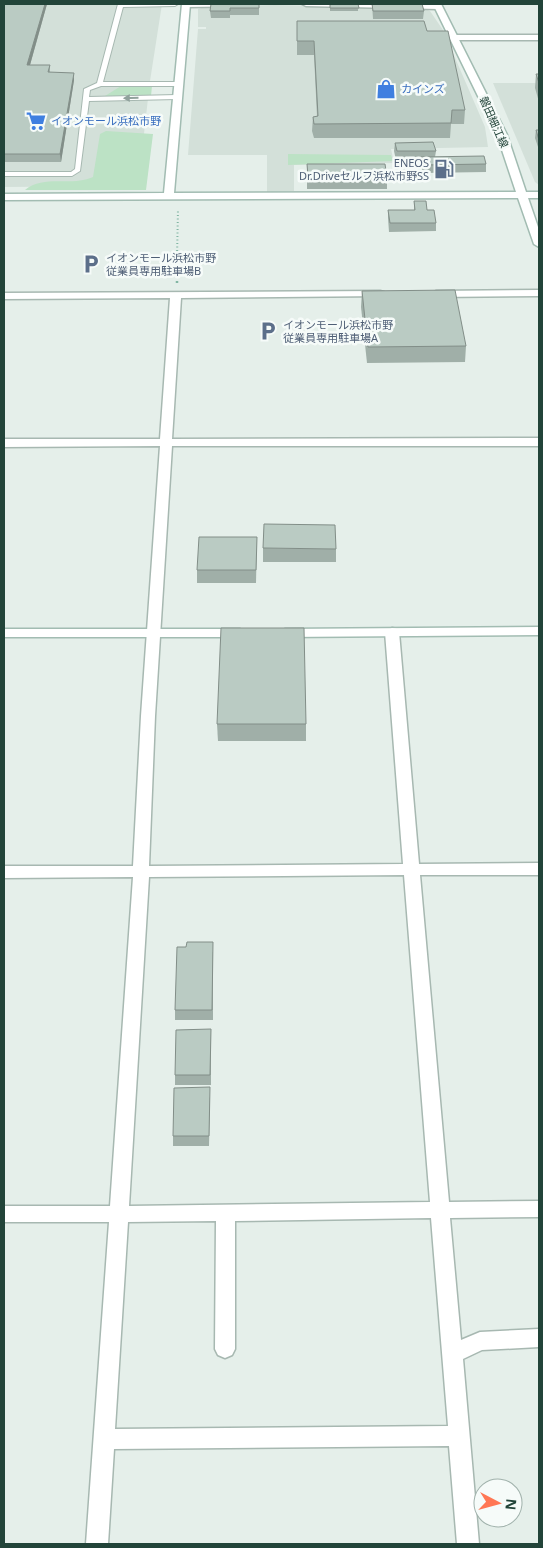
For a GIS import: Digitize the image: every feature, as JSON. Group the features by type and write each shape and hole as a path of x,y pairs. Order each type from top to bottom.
{"street":[{"path":"174,196 177,98 187,4 251,4"},
{"path":"306,4 438,5"},
{"name":"磐田細江線","path":"438,5 502,135 539,244"},
{"path":"454,38 539,38"},
{"path":"4,197 539,195"},
{"path":"422,294 539,293"},
{"path":"4,296 392,294"},
{"path":"96,1544 141,872 153,633 176,296"},
{"path":"4,443 539,442"},
{"path":"272,633 539,631"},
{"path":"392,632 468,1544"},
{"path":"4,633 252,633"},
{"path":"4,872 539,868"},
{"path":"4,1214 539,1208"},
{"path":"225,1349 226,1212"},
{"path":"453,1354 480,1340 539,1338"},
{"path":"103,1439 460,1436"}],"lane":[{"path":"100,84 121,4 175,4"},
{"path":"4,174 72,174 78,170 87,89 100,84 178,84"},
{"path":"86,99 177,98"}],"path":[{"path":"174,196 176,296"}],"shaded area":[{"path":"4,4 162,4 150,81 138,186 4,187"},
{"path":"274,5 423,8 430,11 443,30 485,127 488,147 391,149 394,163 294,165 294,191 267,192 267,155 188,155 198,29 206,29 206,27 198,27 198,9 205,7"},
{"path":"493,83 539,83 539,185 535,182"}],"green space":[{"path":"121,86 152,86 151,96 105,96"},
{"path":"106,131 153,134 146,190 25,190 32,185 49,181 76,181 93,177 100,134"},
{"path":"288,154 391,155 393,161 288,165"}],"building":[{"name":"イオンモール浜松市野","path":"4,4 45,4 27,65 50,65 48,72 74,73 60,154 4,154"},
{"path":"211,4 259,4 259,8 230,8 230,11 210,11"},
{"path":"330,4 358,4 359,8 330,8"},
{"path":"372,4 422,4 424,11 373,11"},
{"name":"カインズ","path":"297,21 424,21 427,31 448,31 465,110 452,110 451,123 314,124 313,117 318,116 314,41 297,41"},
{"path":"433,142 436,151 397,151 395,143"},
{"path":"484,156 486,164 423,165 421,157"},
{"path":"307,164 385,164 387,177 308,177"},
{"path":"414,201 426,201 427,210 434,210 436,223 390,223 388,210 415,210"},
{"path":"455,290 466,346 368,347 362,291"},
{"path":"264,524 335,525 336,549 263,548"},
{"path":"199,537 257,537 256,570 197,570"},
{"path":"221,628 304,628 306,724 217,724"},
{"path":"187,942 213,942 212,1010 175,1010 177,947 186,947"},
{"path":"211,1029 210,1075 175,1075 176,1030"},
{"path":"210,1087 209,1136 173,1136 174,1088"}],"place":[{"name":"カインズ","path":"386,89"},
{"name":"イオンモール浜松市野","path":"36,121"},
{"name":"ENEOS Dr.Driveセルフ浜松市野SS","path":"444,169"},
{"name":"イオンモール浜松市野 従業員専用駐車場B","path":"91,264"},
{"name":"イオンモール浜松市野 従業員専用駐車場A","path":"268,331"}]}
